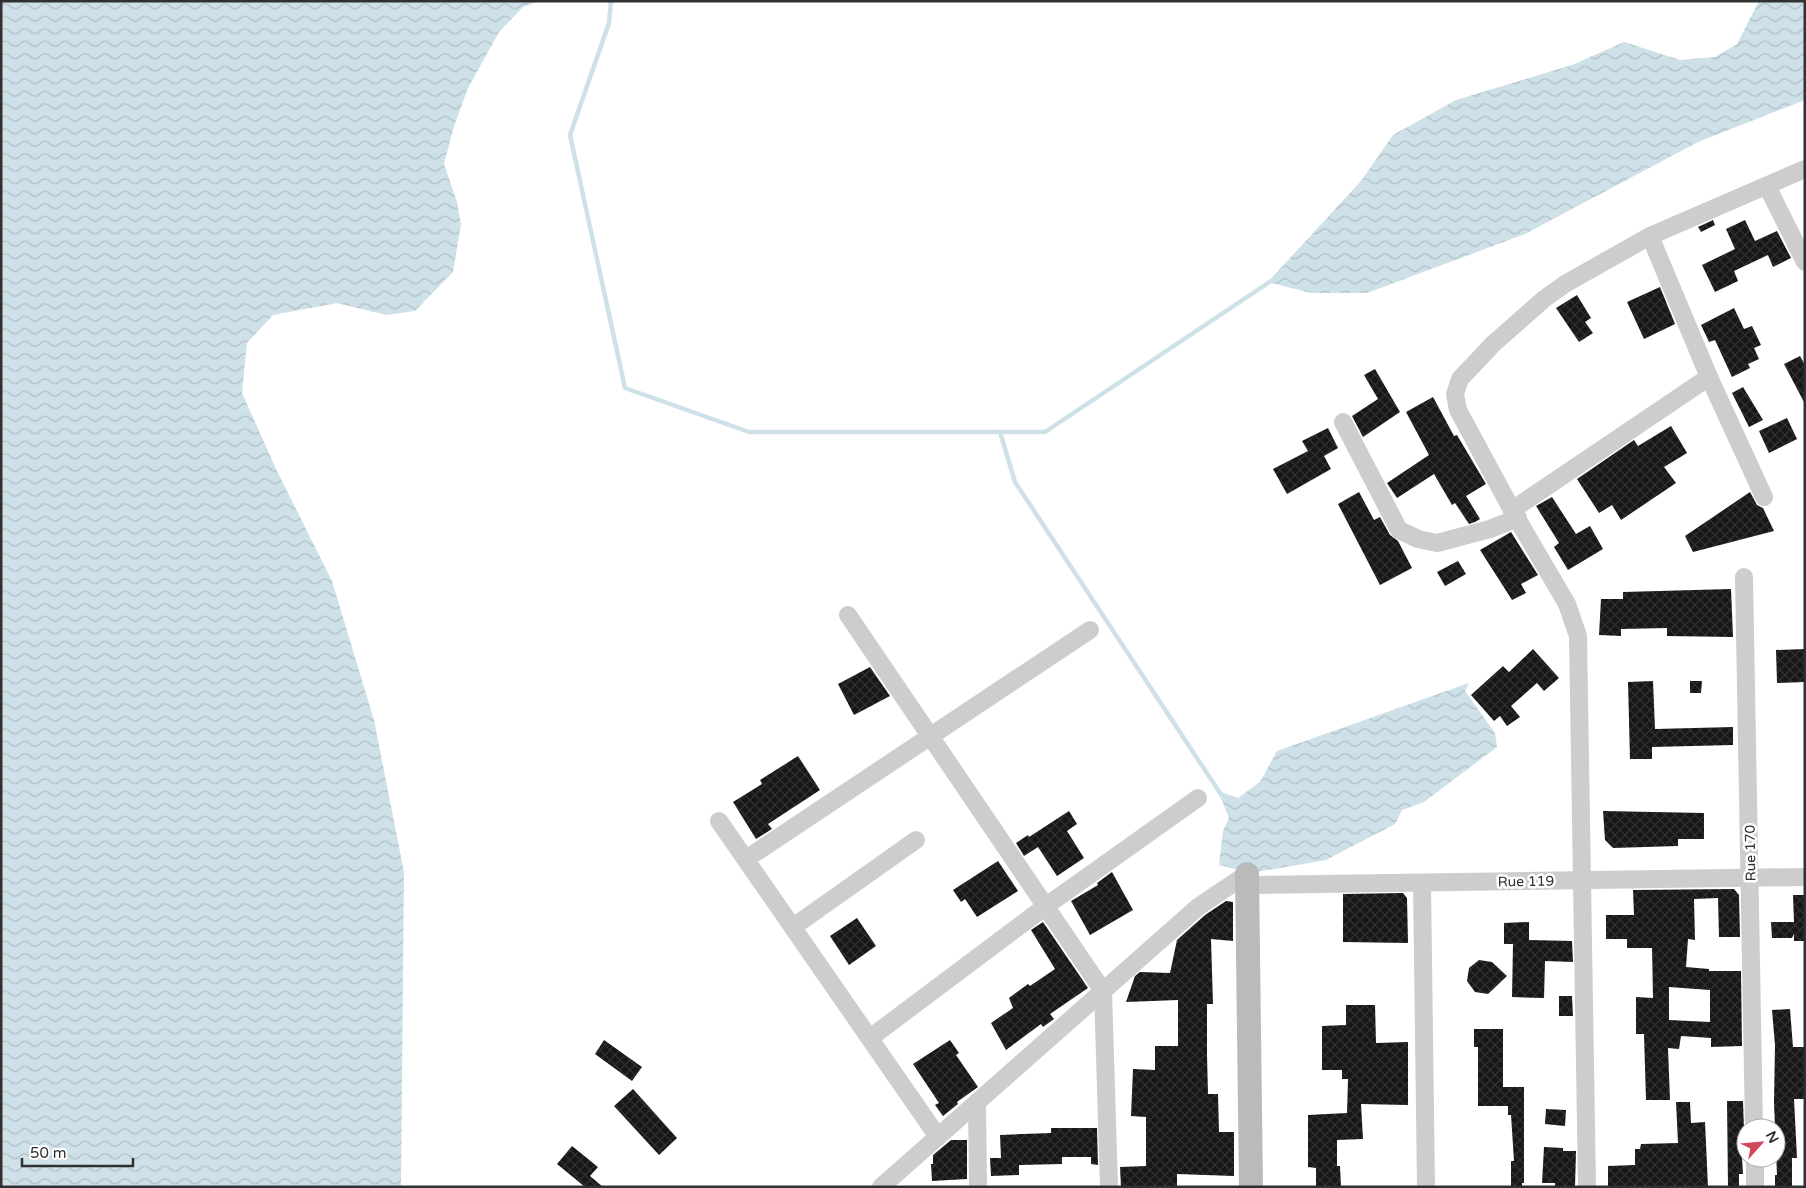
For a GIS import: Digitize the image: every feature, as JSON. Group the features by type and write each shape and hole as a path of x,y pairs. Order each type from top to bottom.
{"street":[{"path":"1586,1187 1578,636 1567,604 1458,410 1455,394 1460,379 1493,344 1544,299 1565,284 1650,236 1805,169"},
{"path":"1767,186 1805,262"},
{"path":"1650,236 1709,377 1764,498"},
{"path":"1343,422 1399,530 1418,539 1437,544 1490,529 1515,514 1709,377"},
{"name":"Rue 170","path":"1744,577 1751,878 1754,1118"},
{"path":"848,615 1103,991 1109,1187"},
{"path":"746,859 1090,630"},
{"path":"870,1038 1046,906 1198,798"},
{"path":"720,821 938,1137"},
{"path":"793,927 916,840"},
{"name":"Rue 119","path":"1247,880 1422,883 1805,877"},
{"path":"881,1187 1198,908 1247,880 1251,1187"},
{"path":"1422,883 1426,1187"},
{"path":"977,1102 978,1187"},
{"path":"1754,1168 1755,1187"}],"water":[{"path":"1,1 539,1 523,7 499,32 468,88 454,126 444,164 457,202 461,224 453,272 415,311 386,315 337,303 273,315 247,343 242,393 276,469 332,581 374,720 404,872 401,1187 1,1187"},
{"path":"1759,1 1805,1 1805,100 1698,142 1525,234 1367,293 1311,293 1268,282 1361,181 1393,135 1456,100 1572,65 1624,42 1680,60 1715,57 1737,44"},
{"path":"1469,683 1465,691 1495,733 1497,747 1424,802 1402,810 1395,824 1326,860 1251,873 1219,865 1223,831 1229,818 1218,791 1238,798 1260,782 1277,751"}],"building":[{"path":"1713,220 1715,225 1701,232 1698,227"},
{"path":"1745,220 1755,241 1777,231 1791,258 1773,267 1768,255 1734,271 1738,281 1715,292 1702,265 1735,249 1726,229"},
{"path":"1660,287 1675,324 1644,339 1627,302"},
{"path":"1577,295 1591,318 1585,322 1593,333 1579,342 1556,308"},
{"path":"1734,308 1744,329 1752,326 1761,345 1754,348 1759,359 1748,364 1750,368 1732,377 1715,340 1709,342 1701,325"},
{"path":"1800,356 1805,365 1805,404 1784,364"},
{"path":"1375,369 1400,412 1363,437 1352,416 1378,399 1364,375"},
{"path":"1743,387 1763,420 1749,427 1732,393"},
{"path":"1433,397 1454,436 1457,435 1486,484 1466,496 1480,519 1469,524 1455,503 1452,505 1434,474 1397,498 1387,483 1429,455 1406,412"},
{"path":"1787,418 1797,439 1769,453 1759,431"},
{"path":"1671,426 1687,453 1664,467 1676,483 1621,520 1612,505 1599,513 1577,479 1634,440 1638,446"},
{"path":"1328,428 1338,448 1324,456 1331,469 1287,494 1273,469 1308,451 1302,441"},
{"path":"1359,492 1374,520 1380,517 1390,535 1398,541 1412,568 1380,585 1338,504"},
{"path":"1750,492 1757,505 1763,508 1774,531 1693,552 1685,536"},
{"path":"1552,497 1576,534 1590,526 1603,549 1568,570 1554,547 1559,543 1536,506"},
{"path":"1511,532 1538,575 1521,584 1526,593 1512,600 1480,550"},
{"path":"1458,561 1466,574 1445,586 1437,572"},
{"path":"1731,589 1733,637 1667,636 1667,628 1621,629 1621,636 1599,635 1601,599 1623,599 1623,592"},
{"path":"1533,649 1559,678 1544,691 1537,683 1511,706 1520,717 1507,726 1500,716 1494,721 1471,695 1503,666 1509,672"},
{"path":"1805,649 1805,682 1777,683 1776,650"},
{"path":"870,667 890,696 854,715 838,684"},
{"path":"1653,681 1655,729 1733,727 1733,745 1652,747 1652,759 1630,759 1628,682"},
{"path":"1690,681 1702,681 1701,693 1690,693"},
{"path":"798,756 820,790 768,824 772,829 756,839 733,802 762,784 760,780"},
{"path":"1069,811 1077,824 1067,831 1084,858 1057,876 1038,847 1024,856 1016,843 1028,835 1029,837"},
{"path":"1603,811 1704,813 1704,839 1678,839 1678,846 1613,848 1605,840"},
{"path":"998,861 1018,891 977,917 965,899 961,902 953,890"},
{"path":"1112,872 1133,910 1090,935 1071,901 1098,885 1097,883"},
{"path":"1734,889 1739,895 1740,937 1719,937 1718,898 1694,899 1695,940 1688,939 1686,967 1709,969 1709,971 1741,971 1742,1046 1711,1047 1711,1038 1681,1036 1679,1049 1668,1048 1670,1100 1646,1100 1644,1034 1636,1034 1636,997 1653,998 1652,948 1627,948 1627,939 1606,939 1606,915 1634,915 1633,890","holes":["1669,987 1710,990 1710,1022 1669,1020"]},
{"path":"1403,893 1407,898 1408,943 1343,942 1343,894"},
{"path":"1793,895 1805,895 1805,941 1794,941 1794,934 1792,938 1772,938 1771,922 1794,922"},
{"path":"1226,901 1233,902 1233,941 1211,939 1213,1004 1207,1004 1208,1094 1218,1094 1219,1132 1234,1132 1234,1176 1177,1174 1177,1187 1121,1187 1120,1167 1146,1166 1146,1117 1131,1116 1133,1069 1155,1070 1155,1046 1178,1046 1178,1000 1126,1002 1135,976 1140,972 1170,973 1177,940 1205,915"},
{"path":"857,918 876,946 849,965 830,936"},
{"path":"1043,922 1088,988 1050,1014 1054,1019 1043,1027 1041,1024 1006,1050 991,1023 1013,1008 1009,998 1028,984 1030,986 1055,969 1031,930"},
{"path":"1529,922 1529,940 1572,941 1573,962 1545,961 1544,998 1512,997 1513,944 1504,944 1504,923"},
{"path":"1479,960 1492,962 1507,976 1488,994 1475,992 1467,981 1469,968"},
{"path":"1559,996 1572,996 1573,1016 1559,1016"},
{"path":"1346,1005 1375,1005 1376,1043 1408,1042 1408,1105 1361,1104 1363,1139 1337,1140 1337,1166 1340,1166 1341,1187 1316,1187 1316,1168 1308,1167 1308,1115 1347,1113 1348,1079 1342,1079 1342,1070 1322,1070 1322,1026 1346,1025"},
{"path":"1790,1009 1793,1047 1805,1047 1805,1099 1794,1099 1797,1158 1792,1158 1792,1187 1775,1187 1777,1168 1786,1168 1786,1118 1775,1118 1775,1045 1772,1010"},
{"path":"1474,1029 1503,1029 1503,1087 1524,1087 1524,1183 1522,1183 1522,1187 1511,1187 1511,1161 1514,1161 1511,1115 1508,1115 1508,1106 1478,1106 1478,1047 1474,1047"},
{"path":"604,1040 642,1067 632,1081 595,1054"},
{"path":"950,1040 959,1053 956,1055 978,1087 957,1102 958,1104 943,1116 935,1105 939,1103 913,1064"},
{"path":"633,1089 677,1138 659,1155 614,1106"},
{"path":"1727,1101 1743,1101 1744,1118 1736,1118 1736,1168 1743,1168 1743,1174 1739,1174 1739,1187 1728,1187"},
{"path":"1676,1102 1690,1102 1691,1123 1705,1122 1708,1187 1608,1187 1608,1166 1635,1165 1635,1149 1640,1149 1641,1144 1678,1143"},
{"path":"1546,1109 1566,1110 1565,1126 1545,1124"},
{"path":"1051,1128 1097,1128 1098,1165 1091,1164 1091,1157 1062,1157 1062,1164 1019,1165 1019,1175 991,1176 990,1158 1001,1158 1000,1135 1051,1133"},
{"path":"951,1140 967,1140 967,1179 932,1181 931,1164 933,1164 933,1155"},
{"path":"572,1146 598,1167 590,1176 603,1187 585,1187 557,1164"},
{"path":"1544,1147 1563,1148 1563,1151 1576,1151 1575,1187 1555,1187 1555,1183 1542,1183"}],"waterway":[{"path":"611,1 609,23 570,135 625,388 749,432 1045,432 1271,281"},
{"path":"1000,432 1015,482 1222,796"}]}
